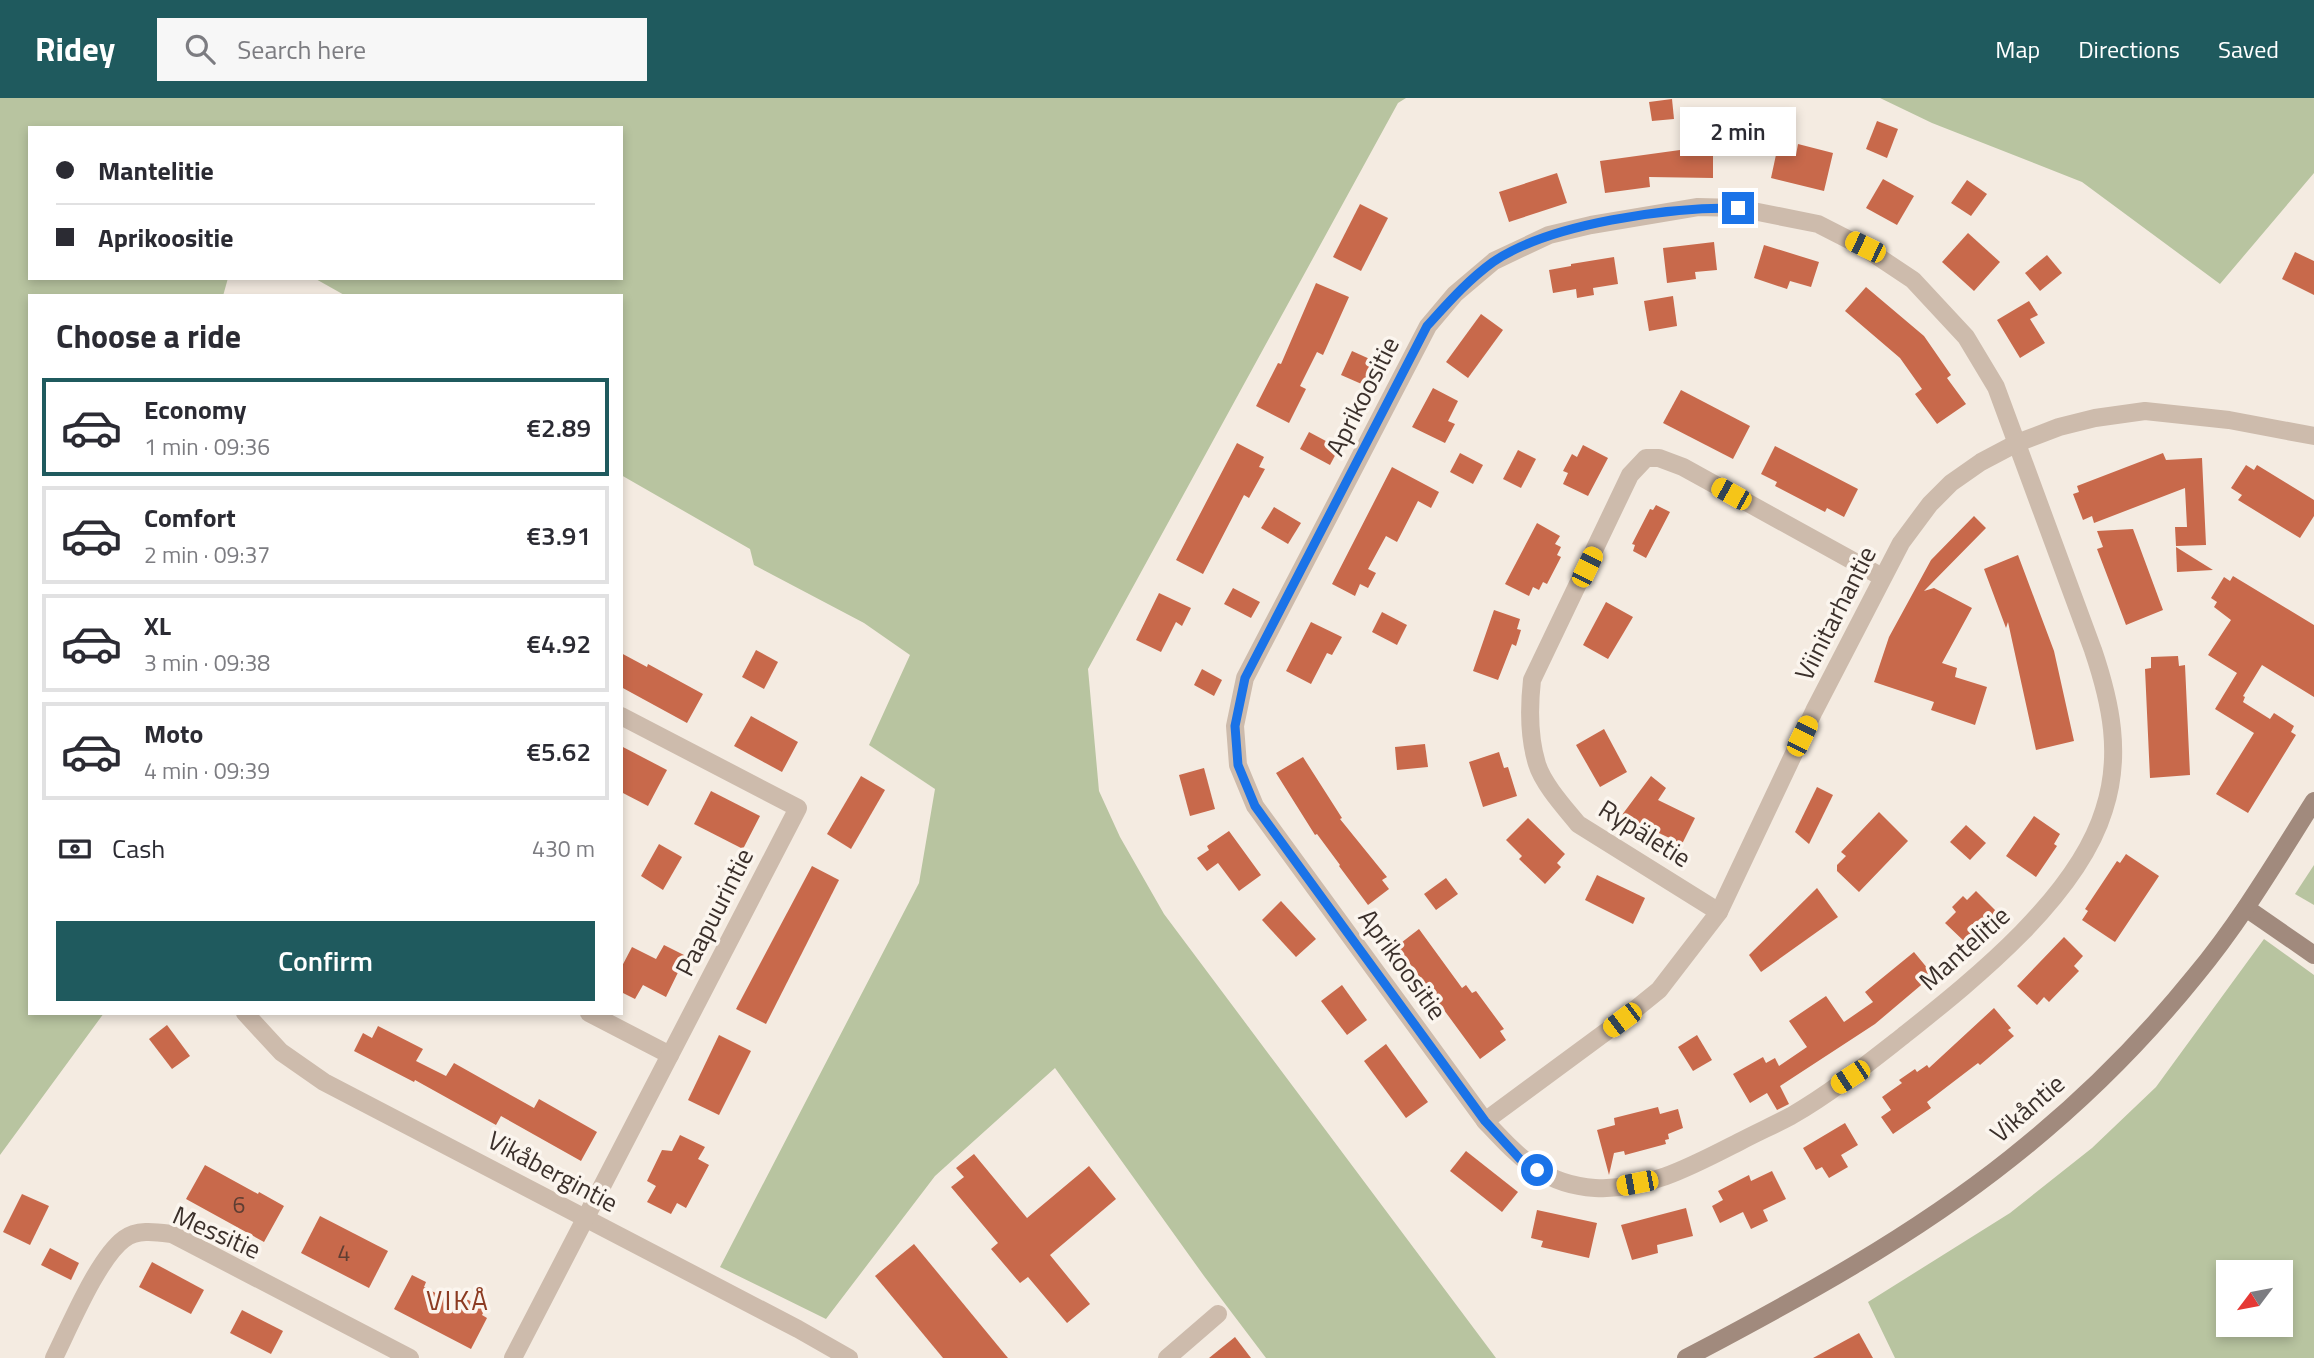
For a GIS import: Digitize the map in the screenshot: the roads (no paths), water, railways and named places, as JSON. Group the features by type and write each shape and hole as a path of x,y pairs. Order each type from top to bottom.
{"street":[{"name":"Aprikoositie","path":"1485,1121 1255,806 1238,765 1235,726 1245,678 1427,326 1455,294 1494,261 1549,235 1698,207 1738,208 1818,224 1865,247 1913,280 1966,337 1996,387 2018,443"},
{"name":"Viinitarhantie","path":"1485,1121 1659,990 1718,912 1814,711 1900,543 1951,483 1980,462 2059,427 2095,418 2145,411 2229,420 2314,436"},
{"name":"Mantelitie","path":"1485,1121 1520,1159 1537,1170 1562,1181 1594,1188 1653,1180 1692,1166 1791,1115 1850,1077 1957,993 2036,917 2064,884 2088,848 2104,812 2113,762 2114,730 2107,692 2018,443"},
{"name":"Rypäletie","path":"1718,912 1578,824 1560,803 1537,765 1529,707 1532,680 1630,475 1646,458 1659,458 1683,467 1882,577"},
{"name":"Paapuurintie","path":"513,1358 798,808 623,717"},
{"name":"Vikåntie","path":"1686,1358 1762,1318 1890,1242 2011,1158 2132,1048 2196,976 2246,908 2314,801"},
{"path":"2246,908 2314,955"},
{"name":"Vikåbergintie","path":"247,1015 281,1052 324,1082 849,1358"},
{"path":"593,1015 670,1055"},
{"name":"Messitie","path":"54,1358 99,1268 124,1239 149,1231 172,1234 410,1358"},
{"path":"1167,1358 1218,1314"}],"district":[{"name":"VIKÅ","path":"458,1299"}]}
